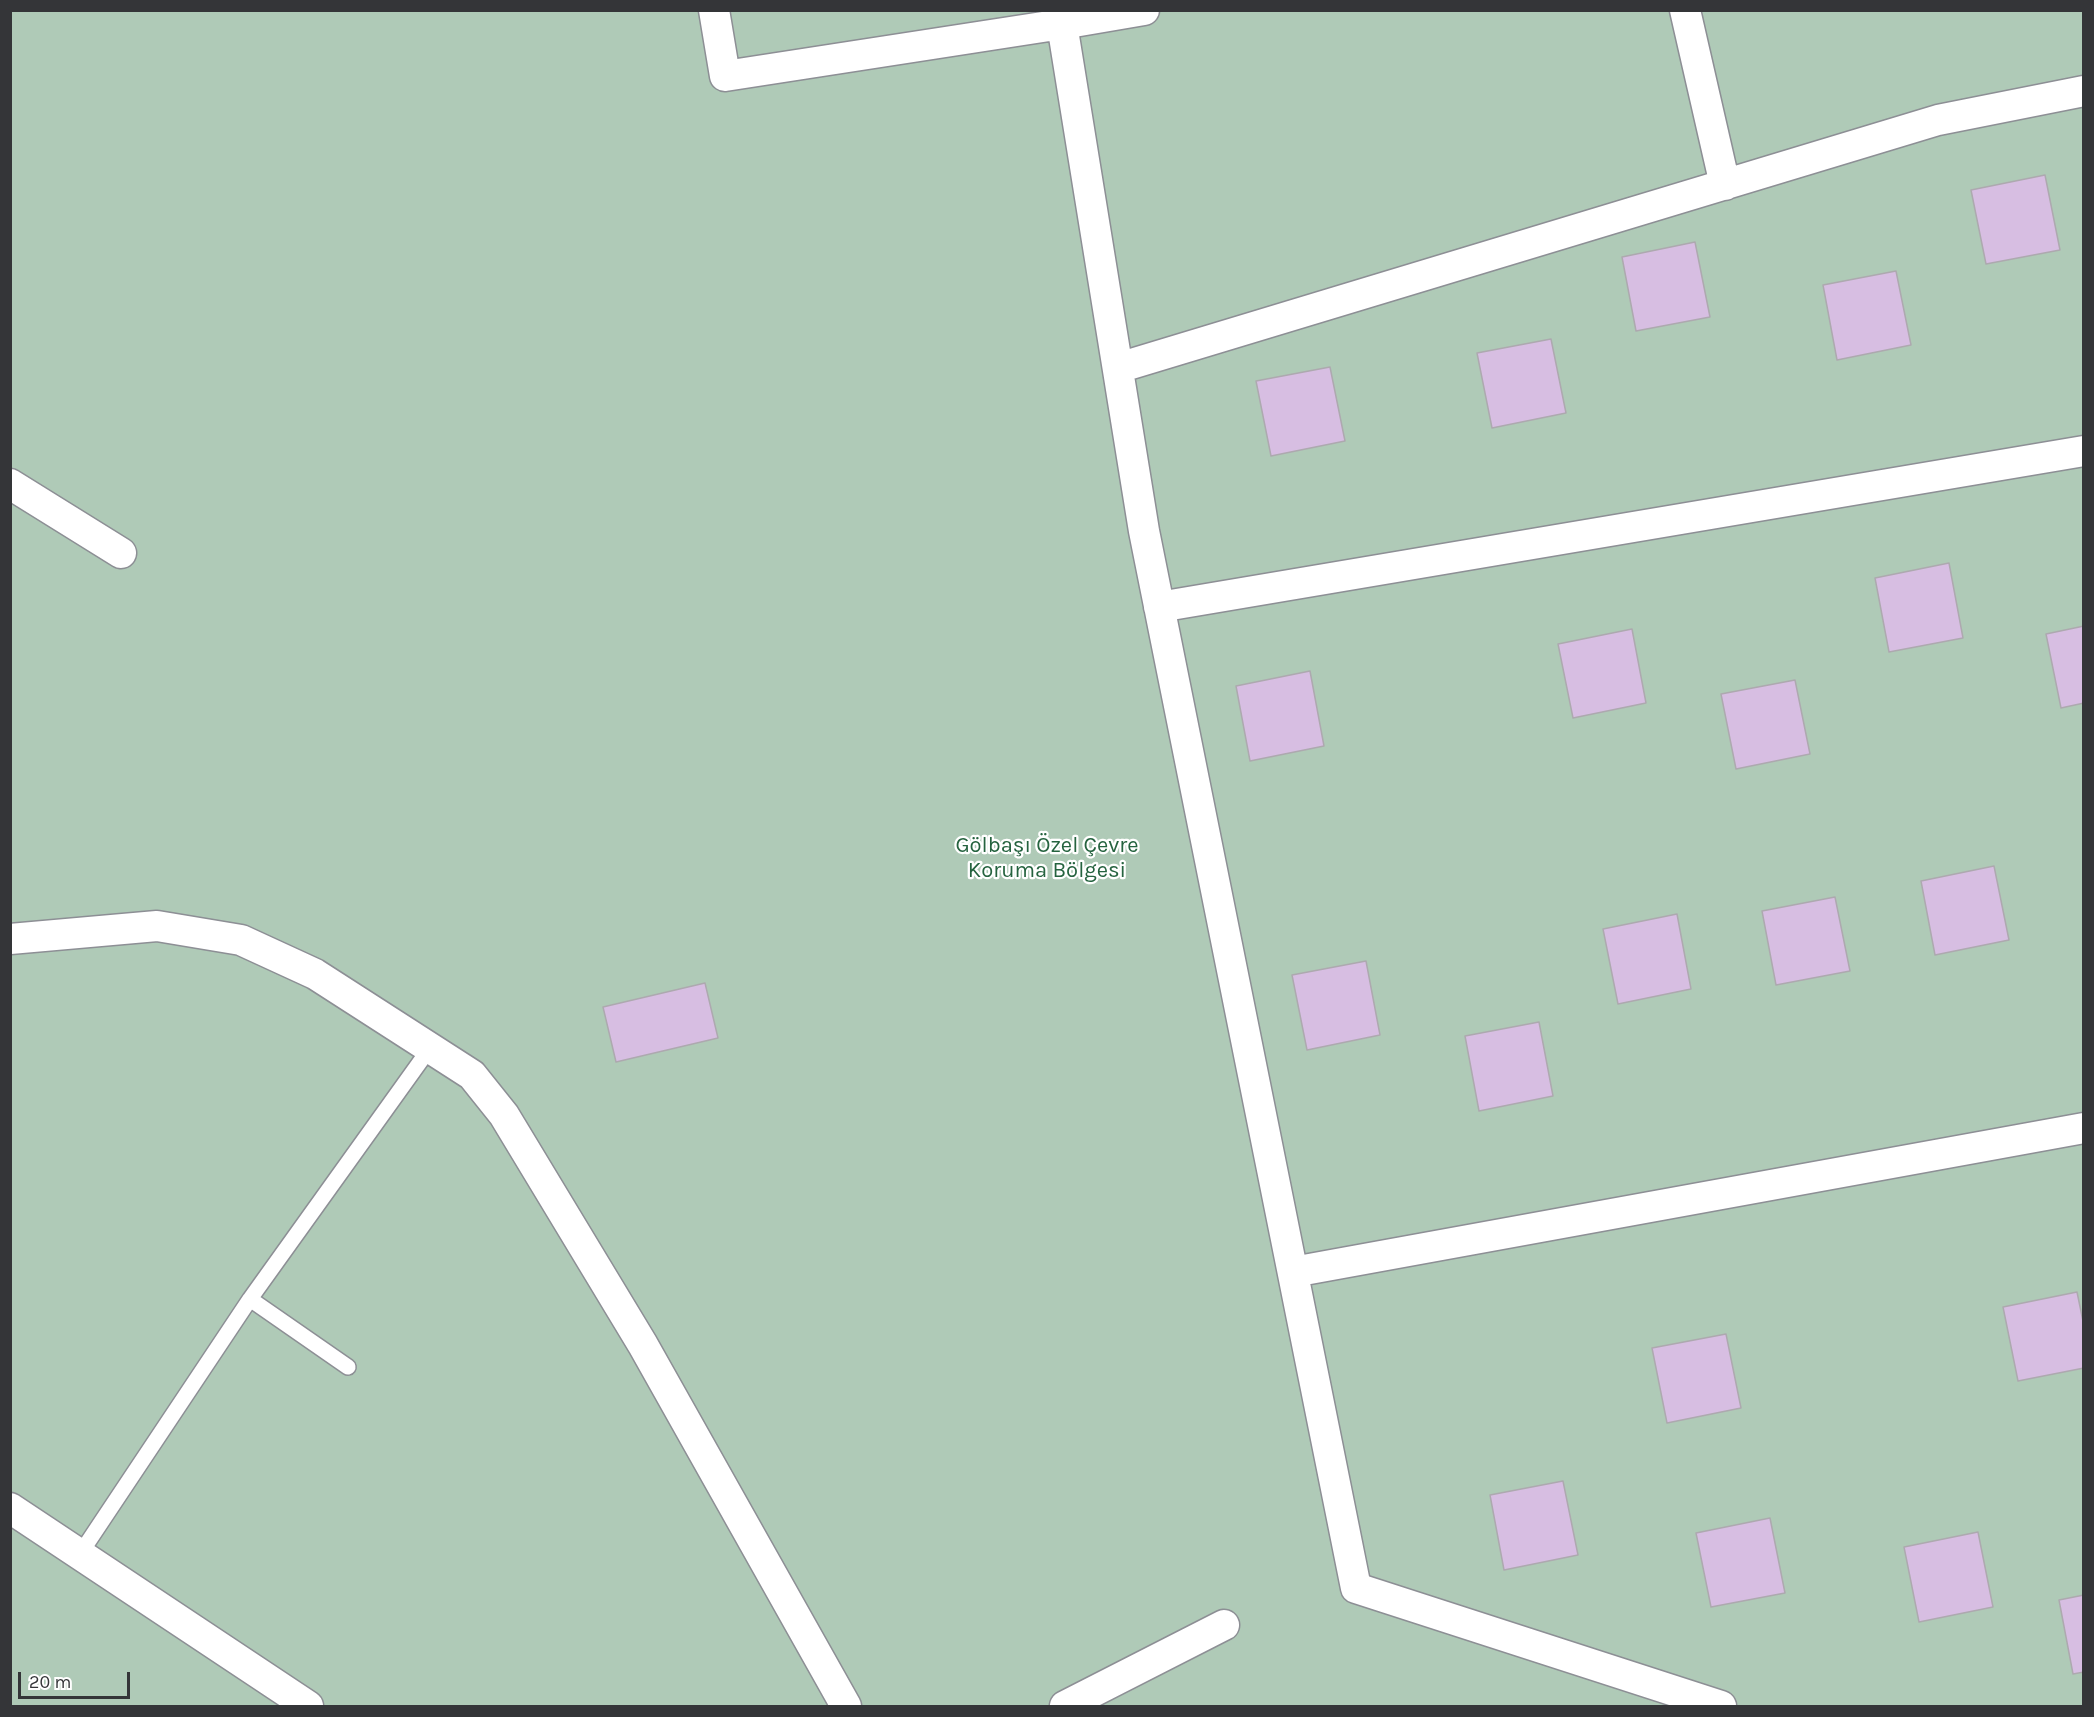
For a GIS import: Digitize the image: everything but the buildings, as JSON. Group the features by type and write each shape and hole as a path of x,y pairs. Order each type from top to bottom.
{"street":[{"path":"714,10 725,76 1144,10"},
{"path":"1685,10 1725,185"},
{"path":"1062,24 1144,531 1356,1588 1720,1707"},
{"path":"1118,368 1938,120 2084,91"},
{"path":"1160,607 2084,451"},
{"path":"10,484 121,553"},
{"path":"10,939 157,926 241,940 315,974 472,1075 504,1115 643,1346 846,1707"},
{"path":"1293,1272 2084,1128"},
{"path":"10,1508 308,1707"},
{"path":"1065,1707 1224,1625"}],"lane":[{"path":"80,1554 250,1299 430,1048"},
{"path":"250,1299 348,1367"}],"green space":[{"name":"Gölbaşı Özel Çevre Koruma Bölgesi","path":"11,11 2083,11 2083,1706 11,1706"}]}
